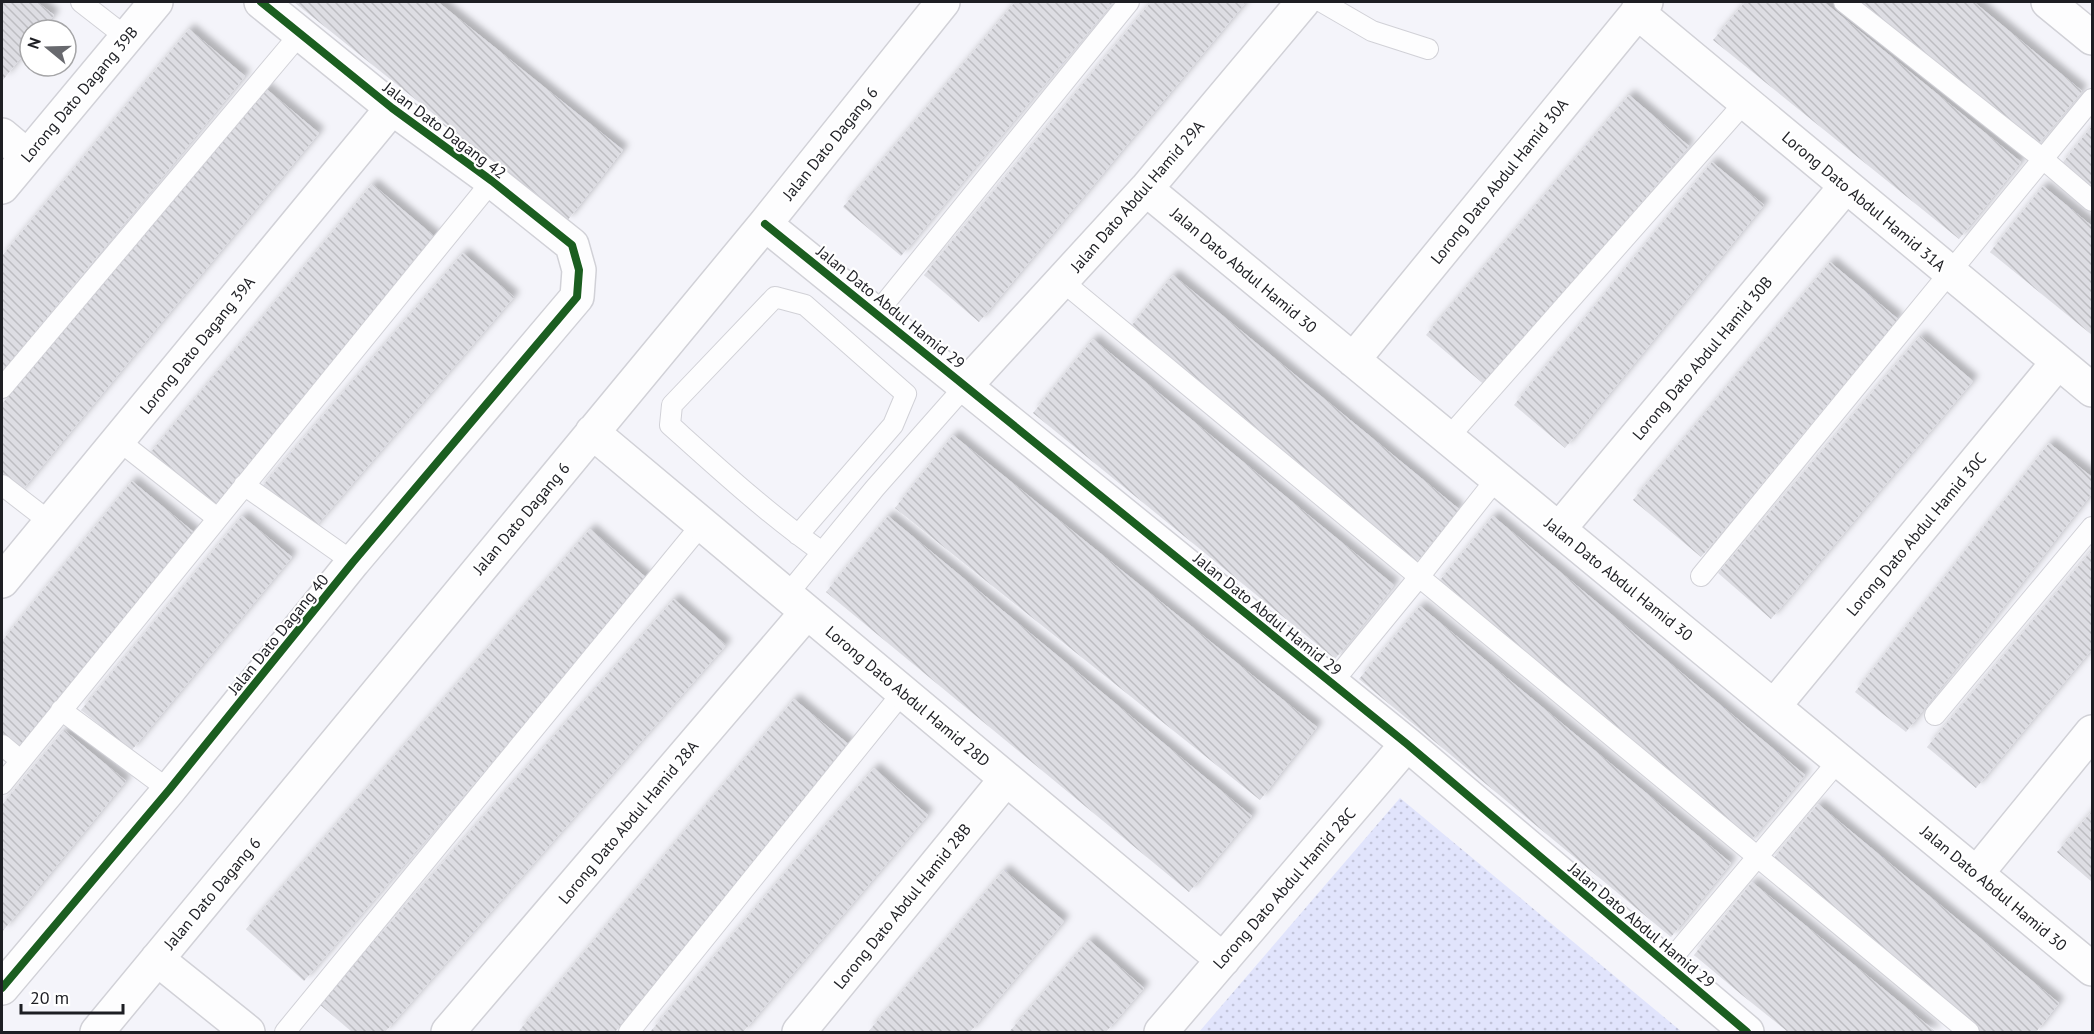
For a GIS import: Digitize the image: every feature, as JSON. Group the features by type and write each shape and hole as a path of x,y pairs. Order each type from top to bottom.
{"street":[{"name":"Lorong Dato Dagang 39B","path":"2,187 156,2"},
{"name":"Jalan Dato Dagang 42","path":"261,2 392,108 492,181 572,245 579,270 577,297"},
{"name":"Jalan Dato Dagang 6","path":"97,1032 765,224 943,2"},
{"name":"Jalan Dato Abdul Hamid 29A","path":"966,385 1146,189 1303,2"},
{"path":"2049,2 2092,38"},
{"name":"Lorong Dato Abdul Hamid 31A","path":"1641,7 1744,102 2092,390"},
{"name":"Lorong Dato Abdul Hamid 30A","path":"1353,360 1641,7"},
{"name":"Lorong Dato Dagang 39A","path":"2,581 392,108"},
{"path":"2,135 27,156"},
{"name":"Lorong Dato Abdul Hamid 30B","path":"1559,529 1846,186"},
{"name":"Jalan Dato Abdul Hamid 30","path":"1146,189 2092,969"},
{"name":"Jalan Dato Abdul Hamid 29","path":"765,224 1407,744 1747,1032"},
{"name":"Jalan Dato Dagang 40","path":"2,988 169,790 353,562 577,297"},
{"name":"Lorong Dato Abdul Hamid 30C","path":"1774,706 2058,363"},
{"name":"Lorong Dato Abdul Hamid 28D","path":"592,432 1223,960"},
{"name":"Lorong Dato Abdul Hamid 28A","path":"448,1032 797,603"},
{"path":"1977,873 2092,732"},
{"name":"Lorong Dato Abdul Hamid 28C","path":"1161,1032 1407,744"},
{"name":"Lorong Dato Abdul Hamid 28B","path":"799,1032 1006,778"},
{"path":"158,959 248,1032"}],"lane":[{"path":"81,2 126,37"},
{"path":"876,314 1129,2"},
{"path":"1322,2 1372,31 1428,49"},
{"path":"1844,2 2043,159 2092,201"},
{"path":"2,388 300,34"},
{"path":"1701,576 2092,99"},
{"path":"1448,438 1744,102"},
{"path":"2,784 492,181"},
{"path":"1062,281 1969,1032"},
{"path":"798,535 893,425 906,394 805,305 775,297 672,405 669,425 742,490 798,535 822,552"},
{"path":"797,603 822,552 966,385"},
{"path":"118,440 217,518"},
{"path":"1332,683 1497,478"},
{"path":"2,484 50,522"},
{"path":"244,485 353,562"},
{"path":"285,1032 702,524"},
{"path":"1935,715 2092,527"},
{"path":"629,1032 903,692"},
{"path":"61,710 169,790"},
{"path":"2,745 20,760"},
{"path":"1668,963 1839,760"}],"shaded area":[{"path":"1400,798 1682,1032 1199,1032"}],"building":[{"path":"2,2 37,2 54,15 52,18 18,18 18,61 3,80"},
{"path":"294,2 438,2 623,150 567,221"},
{"path":"1015,2 1113,2 901,256 843,207"},
{"path":"1151,2 1246,2 979,322 924,275"},
{"path":"1745,2 1824,2 2021,162 1959,239 1713,40"},
{"path":"1853,2 1974,2 2082,91 2033,150"},
{"path":"189,29 245,76 2,372 2,256"},
{"path":"264,87 319,133 18,495 2,481 2,404"},
{"path":"1629,95 1689,146 1486,386 1426,335"},
{"path":"2092,126 2092,193 2060,166"},
{"path":"1712,162 1764,205 1565,448 1514,405"},
{"path":"372,184 439,240 213,514 146,458"},
{"path":"2043,186 2092,226 2092,335 1990,252"},
{"path":"463,253 514,297 309,534 259,490"},
{"path":"1830,262 1898,319 1701,557 1633,500"},
{"path":"1173,275 1459,509 1414,565 1128,330"},
{"path":"1920,336 1973,381 1771,619 1718,573"},
{"path":"1093,339 1394,585 1335,659 1033,413"},
{"path":"953,435 1317,727 1260,800 895,508"},
{"path":"2049,443 2092,477 2092,493 1906,732 1855,692"},
{"path":"132,481 196,534 19,750 2,736 2,641"},
{"path":"242,516 292,557 131,751 81,710"},
{"path":"888,516 1252,816 1189,892 826,592"},
{"path":"1493,516 1805,775 1748,844 1436,585"},
{"path":"590,529 649,580 304,981 246,929"},
{"path":"2092,550 2092,649 1976,788 1927,747"},
{"path":"674,599 726,645 385,1032 352,1032 319,1004"},
{"path":"1420,606 1731,863 1671,937 1359,679"},
{"path":"794,699 852,747 615,1032 518,1032"},
{"path":"64,730 126,781 2,932 2,805"},
{"path":"874,768 928,815 743,1032 650,1032"},
{"path":"1818,804 2059,1003 2036,1032 1975,1032 1770,863"},
{"path":"2092,811 2092,882 2057,852"},
{"path":"1004,870 1064,921 1044,945 970,1032 868,1032"},
{"path":"1752,882 1936,1032 1788,1032 1742,995 1694,955"},
{"path":"1089,940 1144,988 1106,1032 1009,1032"}],"cycle path":[{"path":"2,988 169,790 353,562 577,297 579,270 572,245 492,181 392,108 261,2"},
{"path":"765,224 1407,744 1747,1032"}]}
